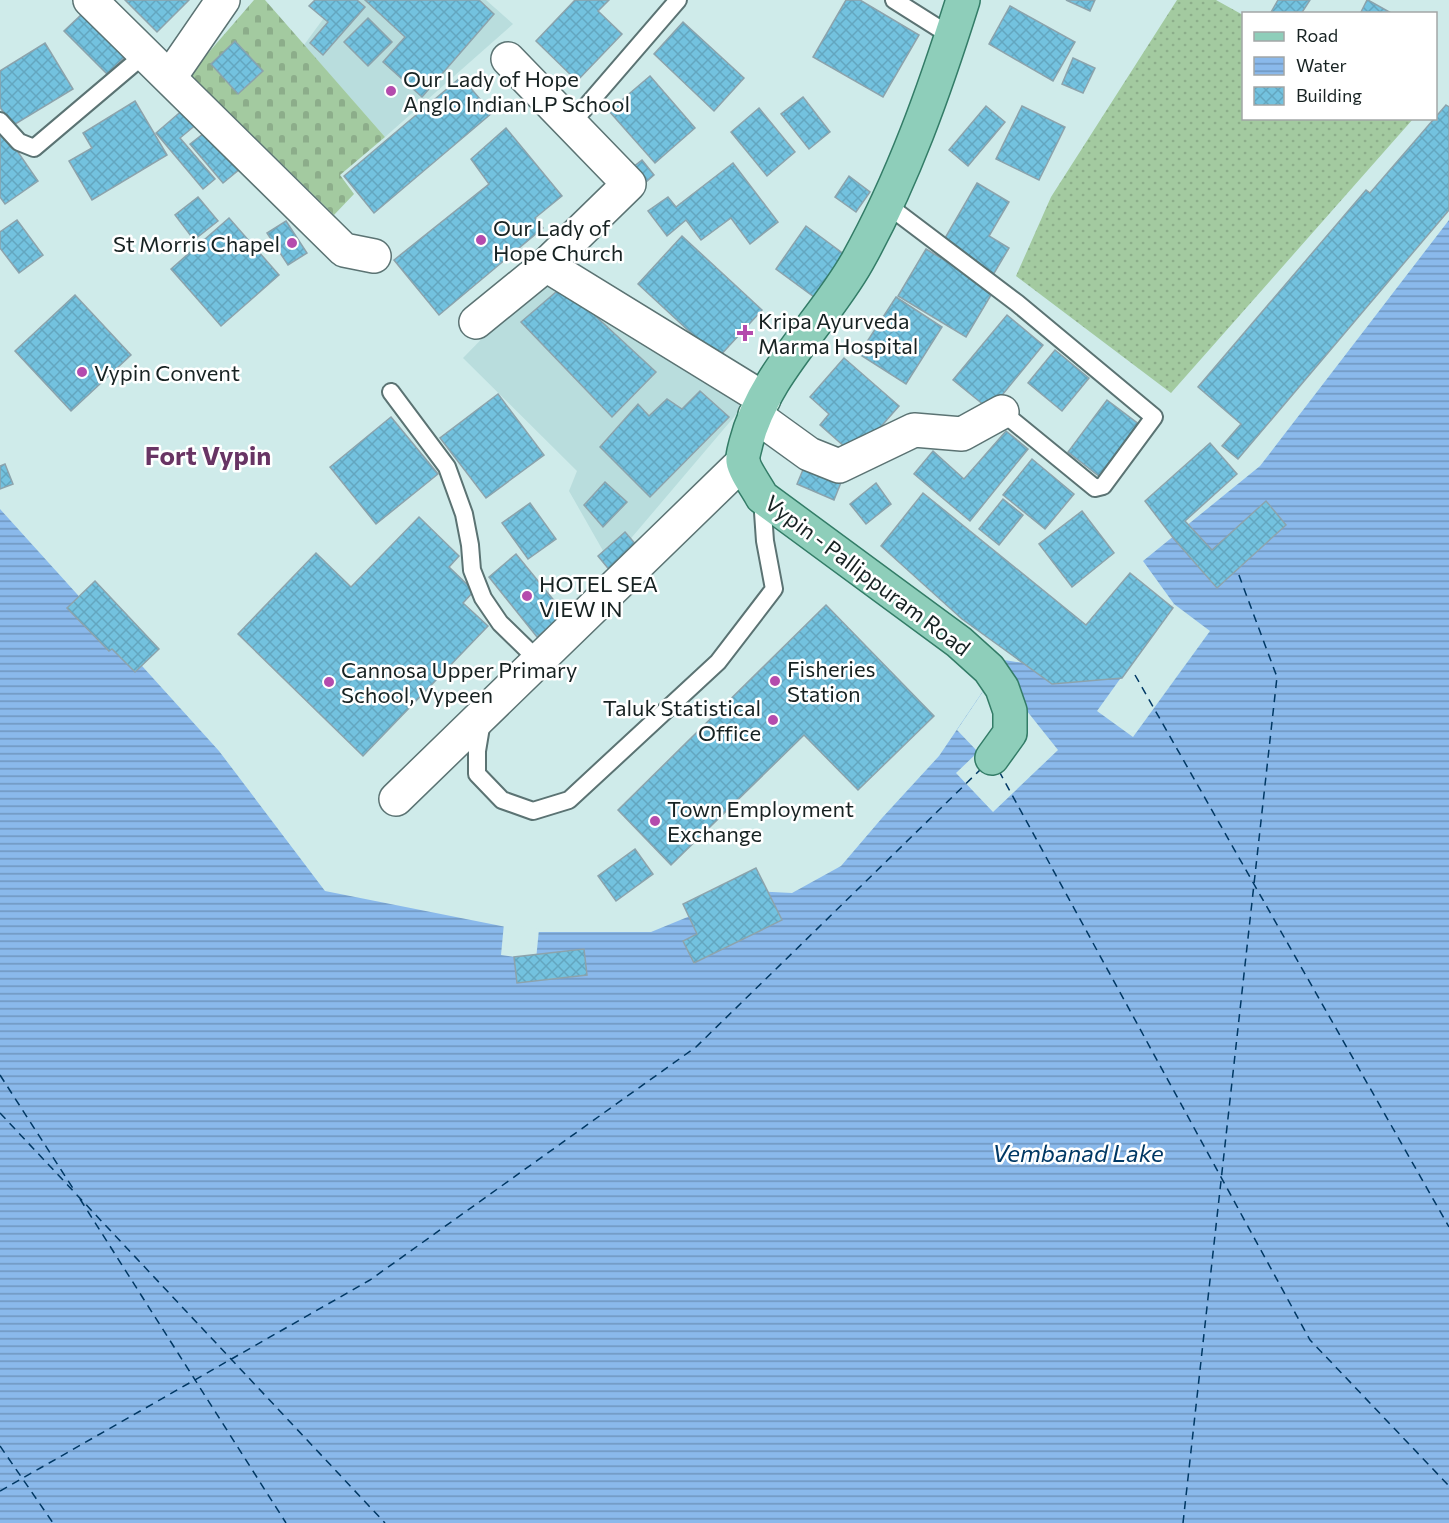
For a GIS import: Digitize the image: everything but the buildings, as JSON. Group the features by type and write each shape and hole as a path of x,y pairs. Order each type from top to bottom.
{"main road":[{"path":"743,462 746,443 760,407 791,356 856,263 886,204 942,67 963,0"},
{"name":"Vypin - Pallippuram Road","path":"743,462 762,497 959,642 989,669 1002,688 1010,711 1010,733 992,758"}],"street":[{"path":"90,0 344,250 374,256"},
{"path":"170,77 223,0"},
{"path":"476,322 546,265 629,184 507,59"},
{"path":"546,265 760,407 809,454 839,466 914,430 962,434 1002,412"},
{"path":"396,799 743,462"}],"lane":[{"path":"571,124 678,0"},
{"path":"894,0 951,36"},
{"path":"0,121 19,142 34,148 145,54"},
{"path":"886,204 1017,303 1154,417 1103,486 1095,488 1002,412"},
{"path":"391,392 447,467 464,514 472,570 483,598 500,623 538,660"},
{"path":"483,713 477,751 477,774 502,801 533,811 568,800 718,662 774,589 765,541 762,497"}],"shaded area":[{"name":"Our Lady of Hope Anglo Indian LP School","path":"337,0 486,0 513,24 385,137 304,45"},
{"path":"547,272 751,397 610,563 569,491 577,471 463,358"}],"green space":[{"path":"254,0 265,0 385,137 340,175 354,194 334,215 190,74"},
{"path":"1177,0 1216,0 1242,14 1242,120 1412,120 1171,393 1016,276 1051,197"}],"water":[{"name":"Vembanad Lake","path":"1449,220 1449,1523 0,1523 0,509 219,751 325,891 532,932 651,932 751,891 792,893 841,866 939,756 1004,660 1121,678 1174,604 1143,561 1260,466"}],"pier":[{"path":"1174,604 1210,631 1133,737 1097,711"},
{"path":"996,672 1058,750 993,812 956,773 978,752 957,730"},
{"path":"504,923 539,929 536,960 501,955"}],"ferry route":[{"path":"1183,1523 1277,677 1237,570"},
{"path":"1135,675 1449,1227"},
{"path":"0,1491 370,1280 696,1047 982,768"},
{"path":"999,771 1310,1340 1449,1486"},
{"path":"0,1075 74,1190"},
{"path":"0,1113 385,1523"},
{"path":"80,1199 286,1523"},
{"path":"0,1446 53,1523"}],"place":[{"name":"Our Lady of Hope Anglo Indian LP School","path":"391,91"},
{"name":"Our Lady of Hope Church","path":"481,240"},
{"name":"St Morris Chapel","path":"292,243"},
{"name":"Kripa Ayurveda Marma Hospital","path":"745,333"},
{"name":"Vypin Convent","path":"82,372"},
{"name":"HOTEL SEA VIEW IN","path":"527,596"},
{"name":"Fisheries Station","path":"775,681"},
{"name":"Cannosa Upper Primary School, Vypeen","path":"329,682"},
{"name":"Taluk Statistical Office","path":"773,720"},
{"name":"Town Employment Exchange","path":"655,821"}],"district":[{"name":"Fort Vypin","path":"208,454"}]}
